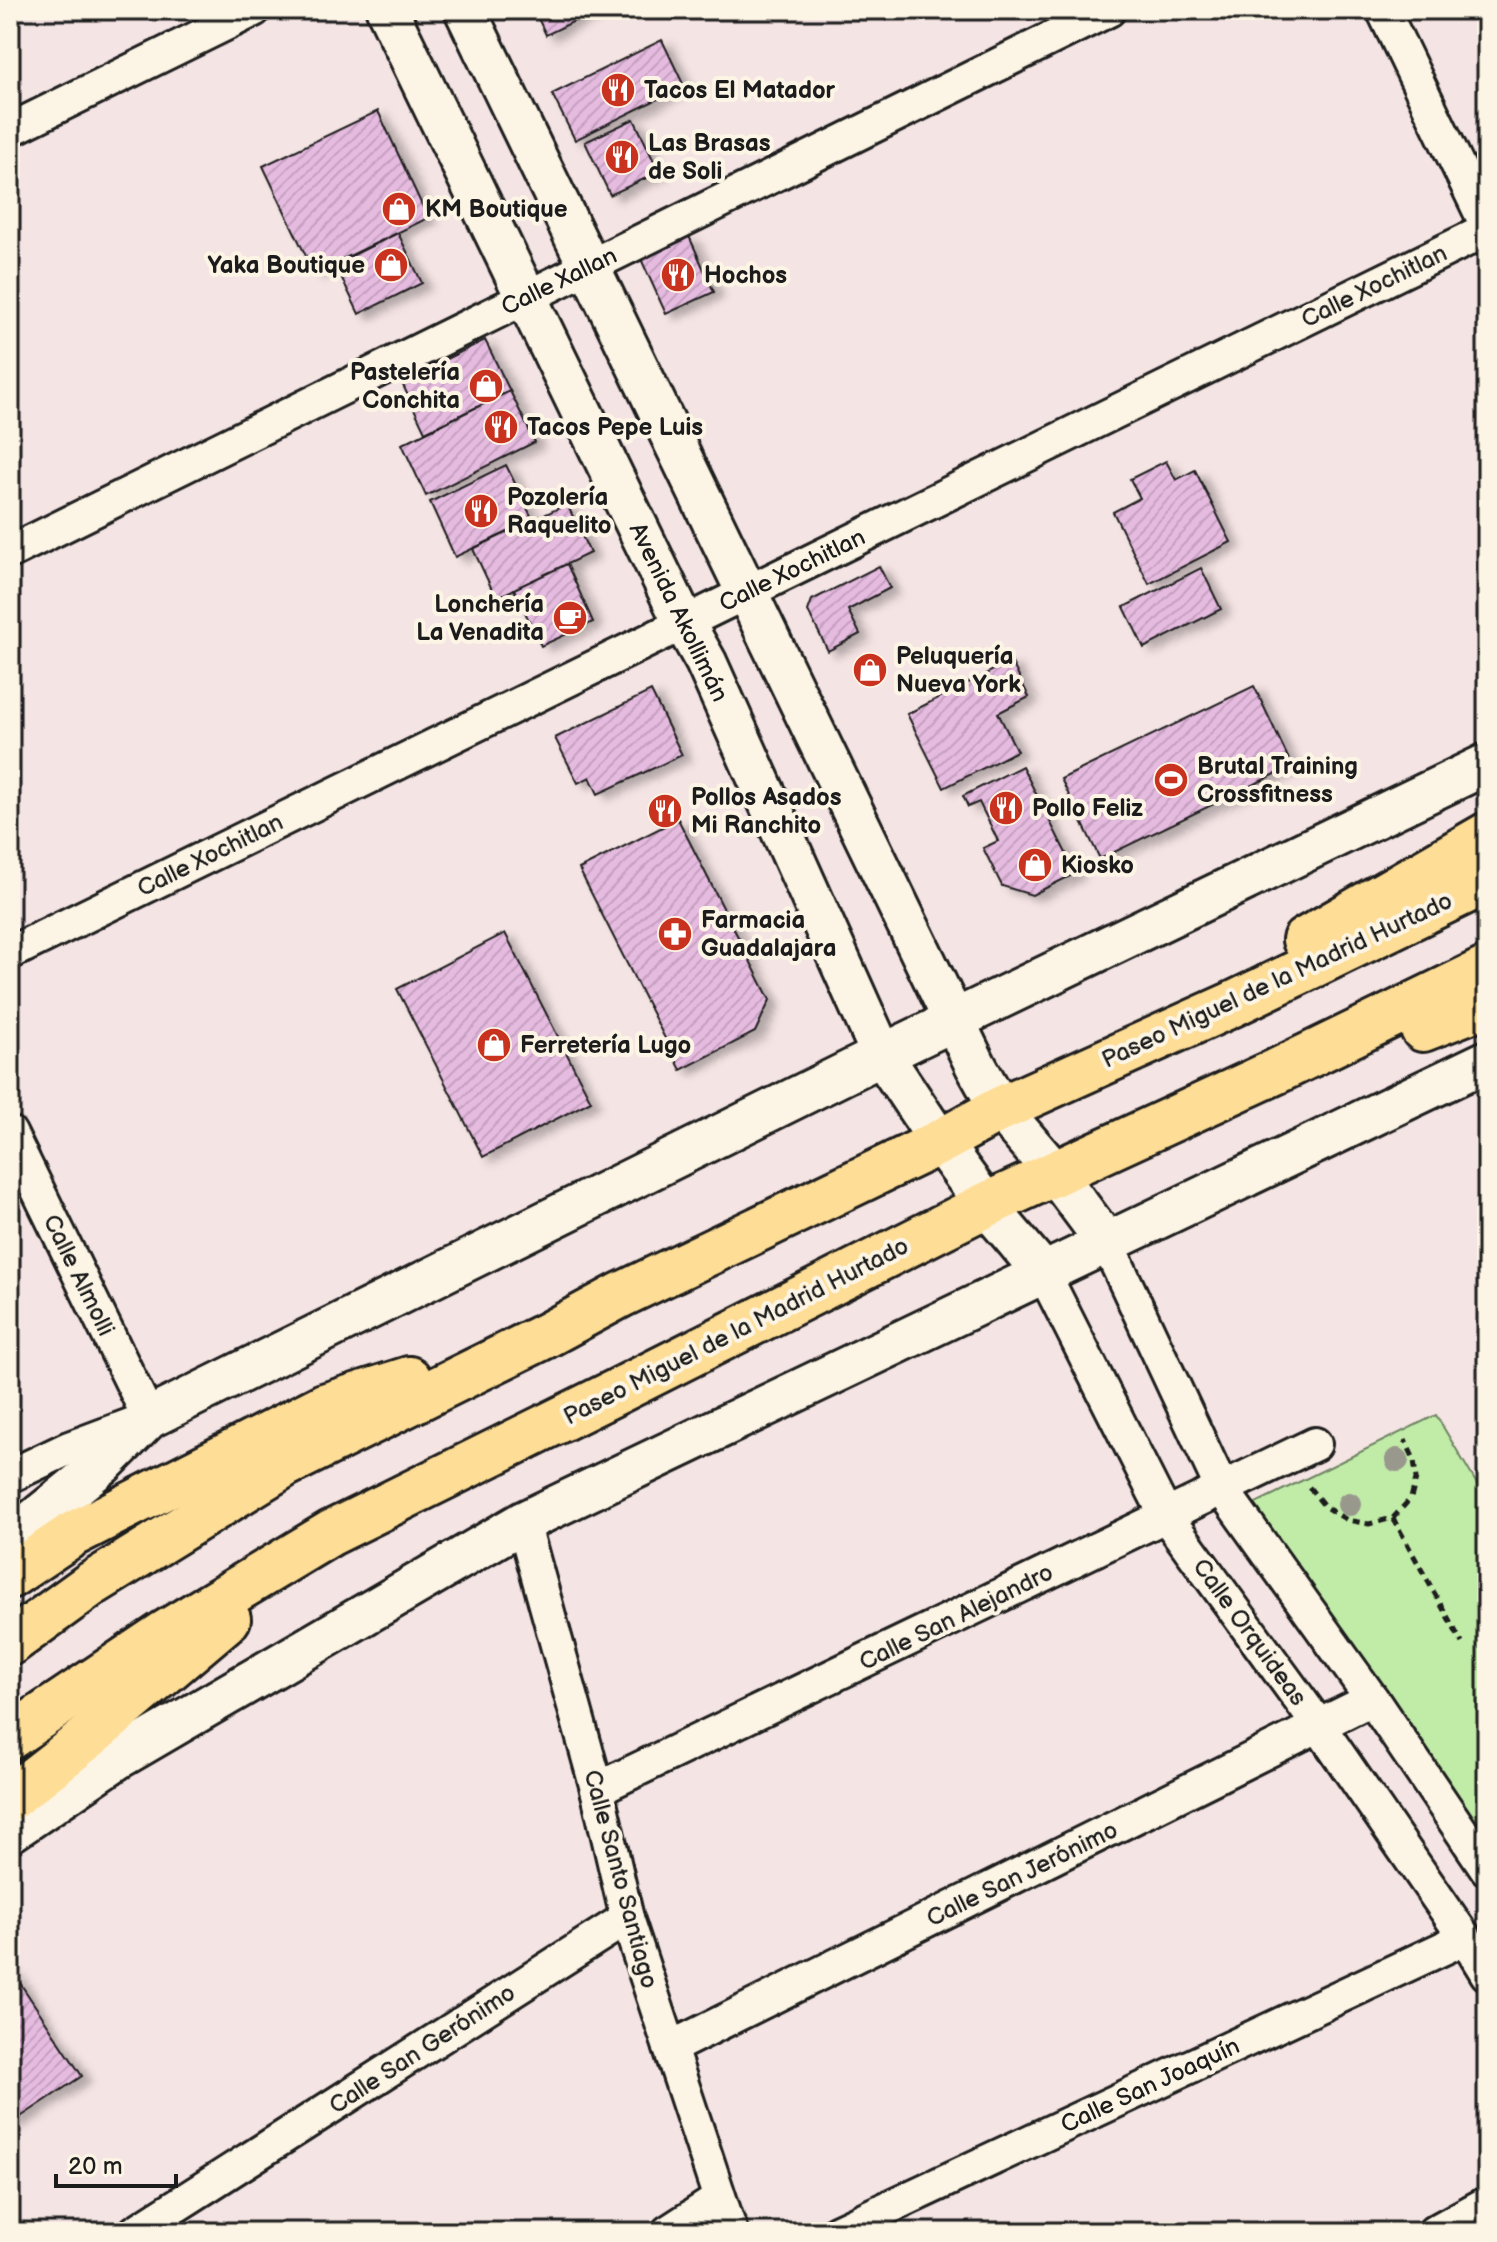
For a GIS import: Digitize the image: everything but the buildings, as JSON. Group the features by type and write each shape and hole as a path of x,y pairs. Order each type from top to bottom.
{"highway":[{"path":"1231,1005 1290,948 1487,835"},
{"name":"Paseo Miguel de la Madrid Hurtado","path":"10,1643 90,1585 286,1464 621,1295 940,1142 1000,1109 1231,1005 1487,881"},
{"name":"Paseo Miguel de la Madrid Hurtado","path":"10,1737 165,1633 331,1533 986,1205 1275,1072 1487,969"},
{"path":"1275,1072 1422,1030 1487,1004"},
{"path":"10,1576 73,1534 324,1406 545,1336"},
{"path":"10,1798 92,1734 331,1533"}],"street":[{"path":"10,130 254,10"},
{"name":"Avenida Akollimán","path":"387,10 684,623 706,662 882,1055 986,1205 1043,1272"},
{"path":"465,10 976,1066 1000,1109 1054,1172 1107,1243 1222,1489 1372,1699 1487,1869"},
{"name":"Calle Xallan","path":"10,552 1109,10"},
{"path":"1383,10 1487,228"},
{"name":"Calle Xochitlan","path":"10,953 1487,228"},
{"path":"10,1476 69,1448 149,1418 882,1055 1487,764"},
{"path":"10,1832 117,1759 523,1522 1487,1061"},
{"name":"Calle Almolli","path":"10,1133 149,1418"},
{"name":"Calle Orquideas","path":"1043,1272 1166,1516 1319,1726 1487,1974"},
{"path":"10,1539 103,1464 149,1418"},
{"name":"Calle San Alejandro","path":"597,1789 1315,1444"},
{"name":"Calle Santo Santiago","path":"523,1522 597,1789 627,1918 731,2232"},
{"name":"Calle San Jerónimo","path":"670,2048 1372,1699"},
{"name":"Calle San Gerónimo","path":"135,2232 627,1918"},
{"name":"Calle San Joaquín","path":"836,2232 1465,1938"},
{"path":"668,2232 719,2199"},
{"path":"1434,2232 1487,2203"}],"path":[{"path":"1309,1487 1325,1507 1347,1520 1369,1524 1393,1518 1411,1498 1416,1479 1414,1459 1405,1440"},
{"path":"1393,1518 1462,1643"}],"green space":[{"path":"1436,1415 1487,1501 1487,1838 1252,1505"}],"place":[{"name":"Tacos El Matador","path":"618,90"},
{"name":"Las Brasas de Soli","path":"622,157"},
{"name":"KM Boutique","path":"399,209"},
{"name":"Yaka Boutique","path":"391,265"},
{"name":"Hochos","path":"678,275"},
{"name":"Pastelería Conchita","path":"486,386"},
{"name":"Tacos Pepe Luis","path":"501,427"},
{"name":"Pozolería Raquelito","path":"481,511"},
{"name":"Lonchería La Venadita","path":"570,618"},
{"name":"Peluquería Nueva York","path":"870,670"},
{"name":"Brutal Training Crossfitness","path":"1171,780"},
{"name":"Pollo Feliz","path":"1006,808"},
{"name":"Pollos Asados Mi Ranchito","path":"665,811"},
{"name":"Kiosko","path":"1035,865"},
{"name":"Farmacia Guadalajara","path":"675,934"},
{"name":"Ferretería Lugo","path":"494,1045"}]}
